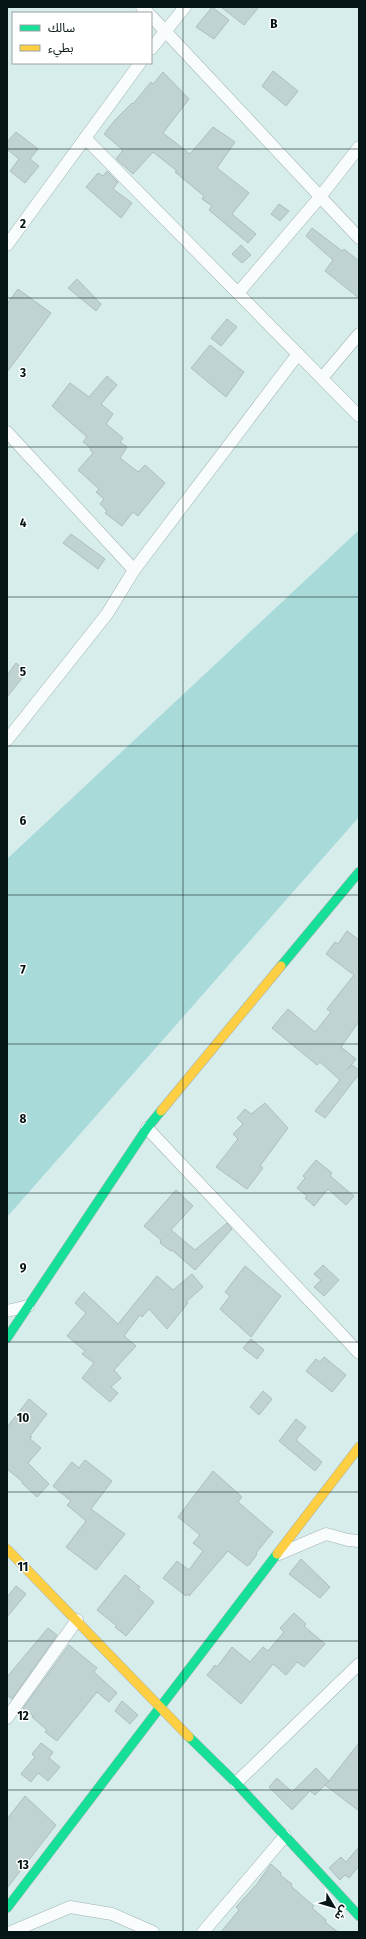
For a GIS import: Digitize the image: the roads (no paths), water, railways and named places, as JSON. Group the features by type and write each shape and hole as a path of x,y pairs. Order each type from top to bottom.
{"street":[{"path":"152,48 185,7"},
{"path":"152,17 359,238"},
{"path":"7,245 139,64"},
{"path":"85,138 359,416"},
{"path":"238,294 359,147"},
{"path":"322,378 359,334"},
{"path":"7,740 107,614 134,570 298,354"},
{"path":"7,432 134,570"},
{"path":"7,1338 147,1128 359,872"},
{"path":"147,1128 359,1353"},
{"path":"7,1312 28,1306"},
{"path":"7,1907 359,1447"},
{"path":"276,1555 326,1534 348,1540 359,1541"},
{"path":"7,1549 77,1620 160,1708 236,1783 359,1916"},
{"path":"7,1718 77,1620"},
{"path":"236,1783 359,1664"},
{"path":"203,1932 285,1836"},
{"path":"11,1932 70,1907 112,1914 153,1932"}]}
